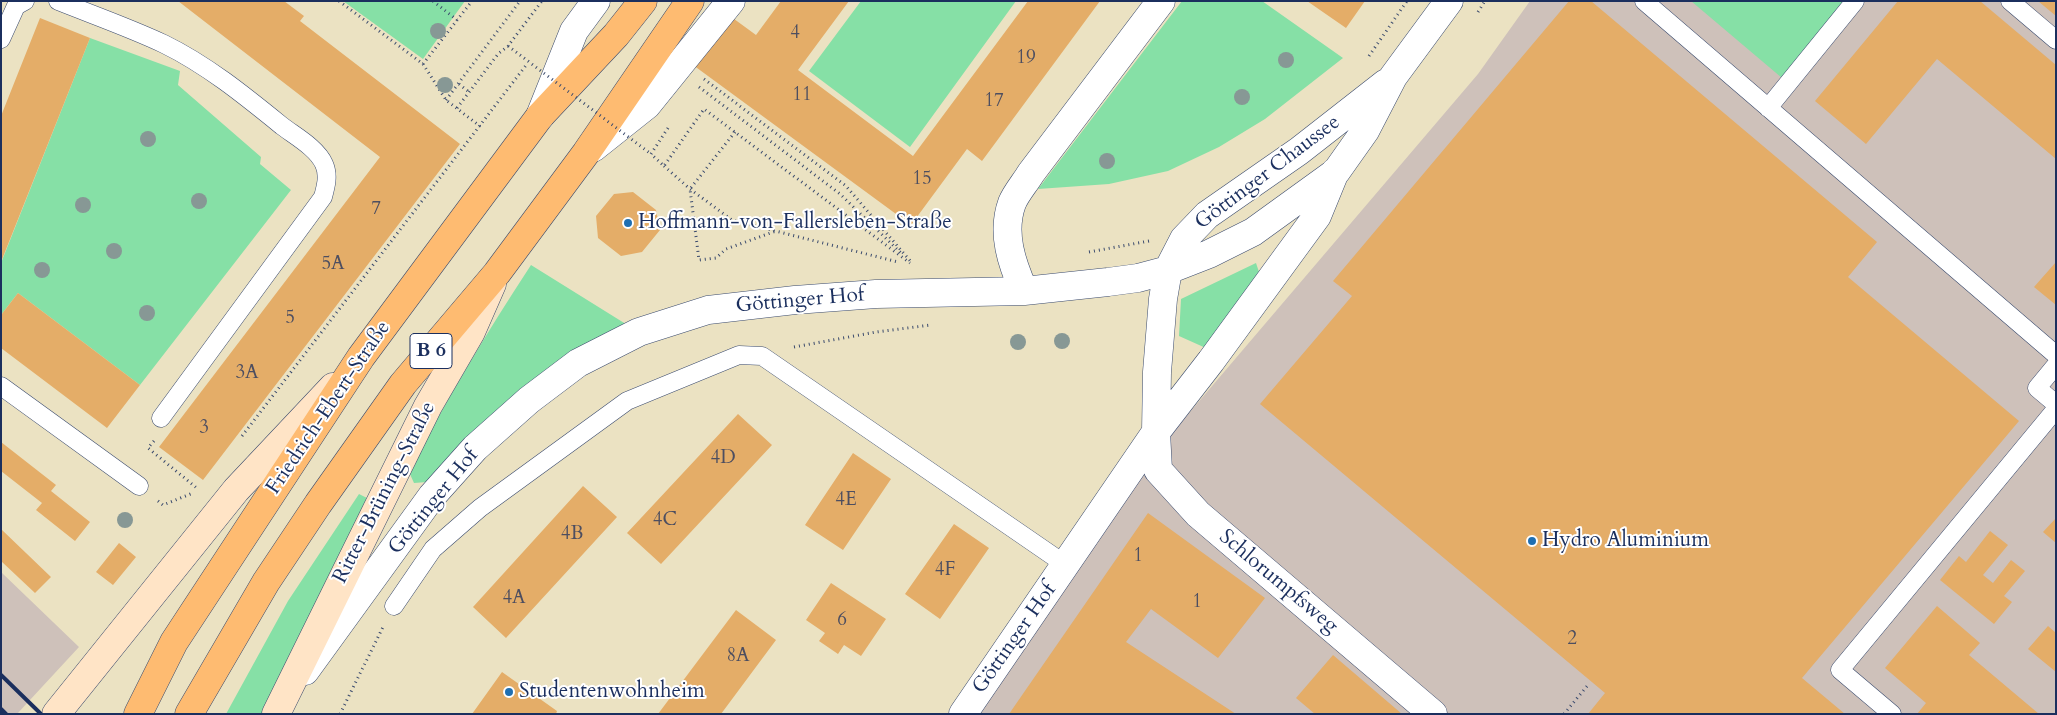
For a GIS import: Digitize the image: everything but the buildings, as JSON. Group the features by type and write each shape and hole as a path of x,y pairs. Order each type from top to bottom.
{"main road":[{"name":"Friedrich-Ebert-Straße","path":"138,714 174,642 361,357 540,116 616,35 643,1"},
{"name":"B 6","path":"189,714 215,666 266,582 318,504 403,384 497,273 586,153 690,1"},
{"name":"Ritter-Brüning-Straße","path":"278,711 428,406 470,332 497,273"},
{"path":"56,714 236,490 361,357"}],"street":[{"name":"Friedrich-Ebert-Straße","path":"540,116 574,31 596,1"},
{"path":"586,153 647,105 731,1"},
{"path":"1024,291 1013,265 1007,235 1012,203 1030,173 1162,1"},
{"name":"Göttinger Chaussee","path":"1156,432 1211,361 1317,216 1336,172 1365,131 1393,77 1449,1"},
{"name":"Göttinger Chaussee","path":"1168,270 1184,239 1207,215 1299,151 1393,77"},
{"name":"Göttinger Chaussee","path":"1168,270 1209,254 1253,232 1336,172"},
{"path":"1156,432 1157,372 1163,299 1168,270"},
{"name":"Göttinger Hof","path":"278,711 432,496 482,442 529,400 578,363 639,332 708,310 795,300 876,294 1024,291 1130,279 1168,270"},
{"name":"Göttinger Hof","path":"963,714 1156,432"},
{"name":"Schlorumpfsweg","path":"1156,432 1158,470 1198,514 1433,714"}],"lane":[{"path":"1,39 16,6 25,1"},
{"path":"58,1 163,44 189,58 226,82 284,127 314,151 324,164 328,182 323,197 161,418"},
{"path":"1644,1 2056,355"},
{"path":"1768,108 1855,1"},
{"path":"2010,1 2056,40"},
{"name":"Göttinger Hof","path":"394,606 433,549 480,508 627,401 739,355 762,356 1066,565"},
{"path":"2056,366 2037,388 2056,404"},
{"path":"1,386 138,486"},
{"path":"1892,714 1840,670 2056,409"}],"path":[{"path":"339,1 423,64 446,100 481,126"},
{"path":"433,1 457,20"},
{"path":"423,64 472,1"},
{"path":"446,100 520,1"},
{"path":"457,108 542,1"},
{"path":"508,46 651,154 690,189 732,220 915,267"},
{"path":"237,443 533,56"},
{"path":"702,78 846,186 915,267"},
{"path":"459,84 469,92"},
{"path":"696,86 840,194 915,267"},
{"path":"664,166 704,109 915,267"},
{"path":"735,132 690,189 699,260 716,258 726,249 776,230"},
{"path":"762,356 784,349 876,332 934,325"},
{"path":"138,486 163,505 201,491 148,448 157,437"},
{"path":"340,714 394,606"},
{"path":"1564,714 1588,685"}],"shaded area":[{"path":"1530,1 2056,1 2056,714 963,714 1066,565 1178,426 1478,74"},
{"path":"1,572 79,647 17,714 1,714"}],"green space":[{"path":"343,1 465,1 423,59"},
{"path":"861,1 1016,1 910,147 809,71"},
{"path":"1182,1 1262,1 1343,58 1265,119 1219,147 1168,171 1109,184 1038,189"},
{"path":"1691,1 1844,1 1782,78"},
{"path":"90,38 180,71 178,85 261,157 260,164 291,190 140,385 18,293 1,315 1,263"},
{"path":"1256,263 1261,278 1208,349 1179,336 1181,299"},
{"path":"531,265 629,326 427,482 414,483 409,472 423,445 467,367"},
{"path":"359,494 367,498 263,714 226,714 288,601"}],"railway":[{"path":"1,675 41,714"},
{"path":"1,709 6,714"}],"place":[{"name":"Hoffmann-von-Fallersleben-Straße","path":"628,223"},
{"name":"Hydro Aluminium","path":"1532,541"},
{"name":"Studentenwohnheim","path":"509,692"}]}
